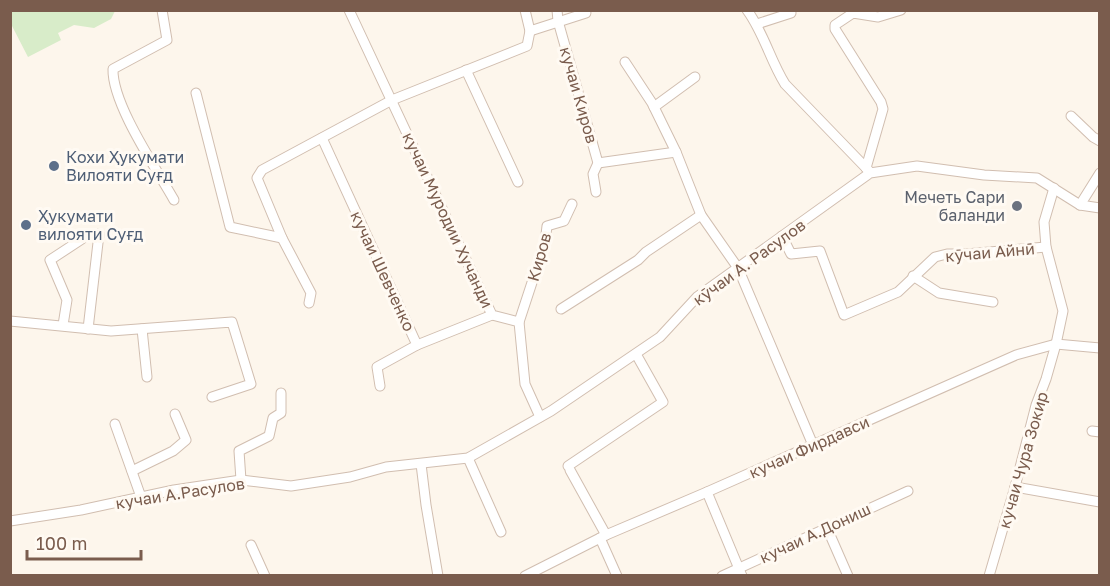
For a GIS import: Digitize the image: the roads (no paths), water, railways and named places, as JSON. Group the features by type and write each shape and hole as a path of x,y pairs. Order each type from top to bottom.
{"street":[{"path":"162,10 167,40 113,69 113,76 116,91 134,129 174,200"},
{"name":"кучаи Муродии Хучанди","path":"349,10 492,315 519,322"},
{"path":"309,303 311,293 282,238 257,178 262,170 392,100 527,46 530,31 525,10"},
{"path":"747,10 757,24 785,84 868,170"},
{"path":"868,170 883,109 881,102 834,29 835,25 853,13 878,17 901,10"},
{"path":"530,31 557,16 586,13"},
{"path":"757,24 781,14 791,13"},
{"name":"кучаи Киров","path":"557,16 598,163 676,152"},
{"path":"625,62 654,107 676,152 700,215 738,268 813,445"},
{"path":"466,70 518,182"},
{"path":"654,107 695,77"},
{"path":"196,93 231,227 282,238"},
{"path":"1071,116 1100,141"},
{"name":"кучаи Шевченко","path":"322,138 417,345 377,367 380,386"},
{"path":"596,192 593,174 598,163"},
{"name":"кӯчаи А. Расулов","path":"422,464 468,458 540,417 636,354 660,337 698,297 868,170 917,166 984,175 1037,178 1053,188"},
{"path":"1080,205 1100,172"},
{"path":"1053,188 1080,205 1100,208"},
{"name":"кучаи Чура Зокир","path":"989,576 1036,405 1056,344 1063,311 1046,247 1044,222 1053,188"},
{"name":"Киров","path":"519,322 545,243 547,226 564,221 572,204"},
{"path":"561,309 638,260 700,215"},
{"path":"88,328 99,234"},
{"name":"кӯчаи Айнӣ","path":"782,236 791,254 820,251 844,315 898,292 935,257 947,254 1046,247"},
{"path":"63,326 67,300 50,260 82,239"},
{"path":"913,276 939,292 993,302"},
{"path":"417,345 492,315"},
{"path":"10,321 111,332 232,322 251,384 212,396"},
{"path":"519,322 525,384 540,417"},
{"path":"142,329 147,377"},
{"name":"кучаи Фирдавси","path":"528,575 603,536 1016,355 1056,344 1100,348"},
{"path":"617,576 603,536 569,468 663,402 636,354"},
{"path":"242,480 239,452 269,436 273,418 281,413 282,393"},
{"path":"132,471 173,451 186,440 175,414"},
{"path":"115,424 141,497"},
{"path":"468,458 501,532"},
{"path":"422,464 426,505 438,576"},
{"name":"кучаи А.Расулов","path":"10,521 242,480 291,486 350,477 386,467 422,464"},
{"path":"1015,487 1100,502"},
{"name":"кучаи А.Дониш","path":"722,576 741,572 827,528 908,491"},
{"path":"707,492 741,572"},
{"path":"827,528 848,576"},
{"path":"251,544 265,576"}],"place":[{"name":"Кохи Ҳукумати Вилояти Суғд","path":"54,166"},
{"name":"Мечеть Сари баланди","path":"1017,206"},
{"name":"Ҳукумати вилояти Суғд","path":"26,225"}]}
